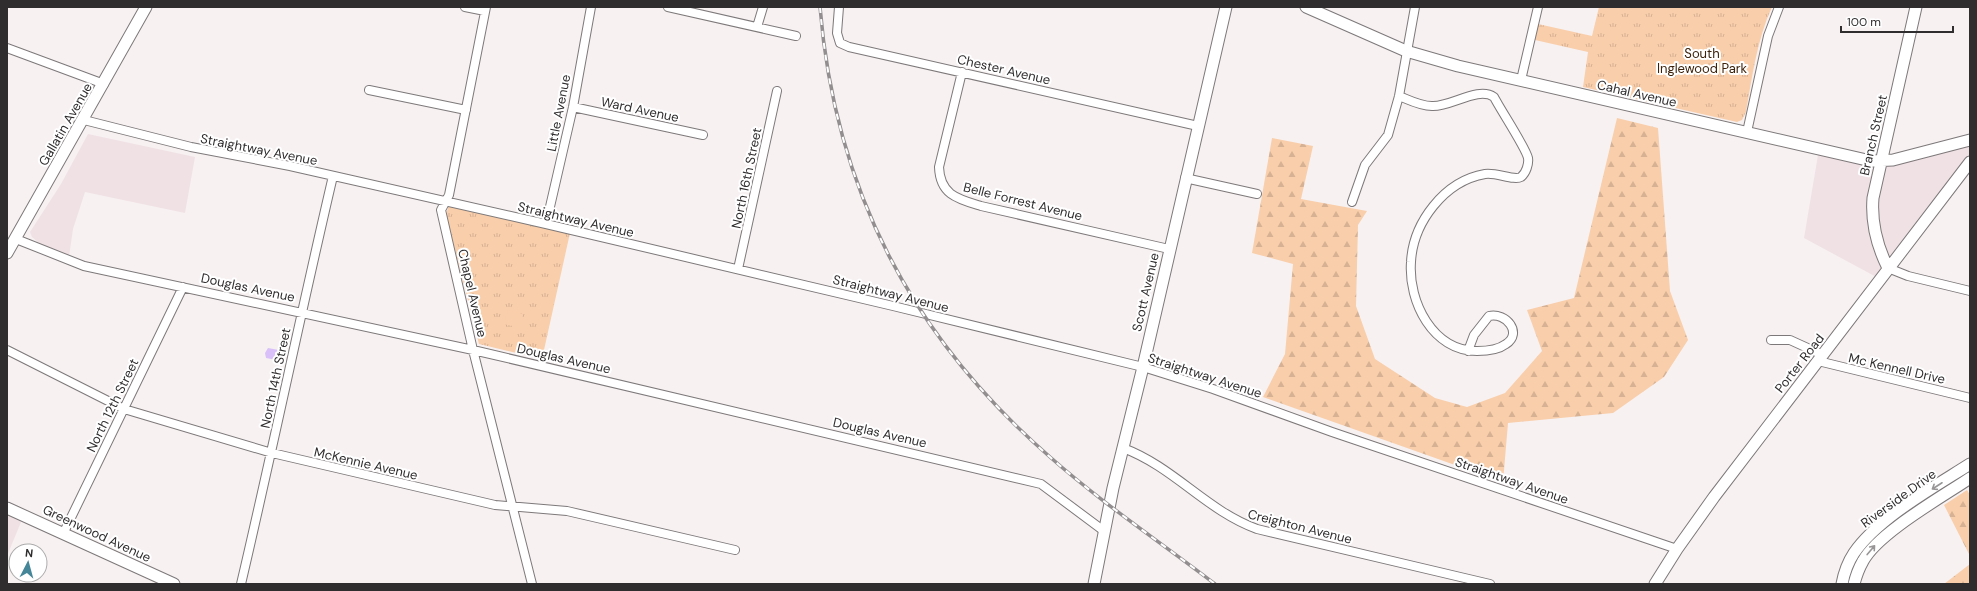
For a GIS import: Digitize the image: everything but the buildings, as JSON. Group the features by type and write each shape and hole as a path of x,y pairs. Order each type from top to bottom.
{"street":[{"name":"Gallatin Avenue","path":"7,253 11,237 84,120 146,7"},
{"path":"465,7 486,9"},
{"name":"Little Avenue","path":"546,224 572,107 591,7"},
{"path":"668,7 796,36"},
{"path":"757,27 763,7"},
{"name":"Chester Avenue","path":"839,7 837,33 840,43 849,47 1198,126"},
{"name":"Scott Avenue","path":"1094,584 1104,531 1226,7"},
{"name":"Cahal Avenue","path":"1306,7 1406,51 1458,66 1871,161 1882,161 1970,140"},
{"path":"1352,202 1365,165 1388,135 1398,96 1415,7"},
{"path":"1521,80 1538,7"},
{"path":"1747,132 1768,36 1779,7"},
{"name":"Branch Street","path":"1888,268 1878,249 1872,214 1873,198 1916,7"},
{"name":"Chapel Avenue","path":"486,9 448,195 441,210 473,350 532,584"},
{"path":"7,48 104,84"},
{"name":"Belle Forrest Avenue","path":"962,72 939,167 939,178 943,187 950,194 962,200 981,206 1170,249"},
{"path":"369,90 466,110"},
{"name":"North 16th Street","path":"738,270 777,92"},
{"path":"1398,96 1430,106 1445,105 1480,93 1488,93 1494,97 1528,157 1526,171 1521,177 1514,178 1498,173 1485,174 1468,179 1451,190 1438,200 1428,213 1419,227 1413,245 1410,278 1418,307 1436,334 1448,343 1468,351 1486,351 1508,344 1512,337 1512,330 1509,322 1503,316 1495,314 1489,316 1474,335 1468,351"},
{"name":"Ward Avenue","path":"572,107 703,135"},
{"name":"Straightway Avenue","path":"84,120 191,147 333,176 546,224 1143,367 1213,388 1339,434 1677,549"},
{"name":"Porter Road","path":"1655,584 1677,549 1714,497 1970,162"},
{"name":"North 14th Street","path":"241,584 272,453 301,313 333,176"},
{"path":"1186,178 1257,194"},
{"name":"Douglas Avenue","path":"11,237 84,266 473,350 1041,484 1104,531"},
{"path":"1888,268 1908,276 1970,291"},
{"name":"North 12th Street","path":"64,532 183,288"},
{"name":"Mc Kennell Drive","path":"1771,340 1790,340 1821,358 1970,398"},
{"name":"McKennie Avenue","path":"7,350 124,409 272,453 495,505 567,511 734,550"},
{"name":"Creighton Avenue","path":"1123,448 1143,456 1239,522 1257,529 1490,584"},
{"name":"Riverside Drive","path":"1842,584 1848,564 1862,543 1876,530 1924,494 1970,464"},
{"name":"Riverside Drive","path":"1854,584 1863,560 1874,546 1894,529 1970,478"},
{"name":"Greenwood Avenue","path":"7,508 64,532 174,584"},
{"path":"1848,564 1859,570"}],"shaded area":[{"path":"88,134 195,157 185,213 85,192 73,229 69,257 39,243 32,237 30,232 61,184"},
{"path":"1970,140 1970,162 1880,279 1804,238 1819,149 1871,161"},
{"path":"268,348 284,351 282,361 266,358 265,353"},
{"path":"7,513 21,522 12,543 8,543 7,556"}],"green space":[{"name":"South Inglewood Park","path":"1599,7 1772,7 1762,32 1746,112 1742,120 1737,122 1583,87 1588,52 1535,40 1538,24 1592,36"},
{"path":"1617,118 1658,128 1670,291 1688,340 1664,377 1613,413 1508,423 1503,482 1263,397 1285,354 1293,264 1252,253 1272,138 1313,146 1301,199 1367,211 1358,225 1356,306 1375,359 1435,398 1467,407 1505,393 1542,351 1527,310 1574,298"},
{"path":"449,205 570,233 542,359 479,344 446,214"},
{"path":"508,310 523,314 521,328 504,324"},
{"path":"1967,490 1970,495 1970,556 1944,505"},
{"path":"1970,564 1970,584 1944,584"}],"railway":[{"path":"820,7 829,74 843,138 863,198 889,256 921,310 958,362 1001,411 1050,457 1111,506 1215,584"}]}
